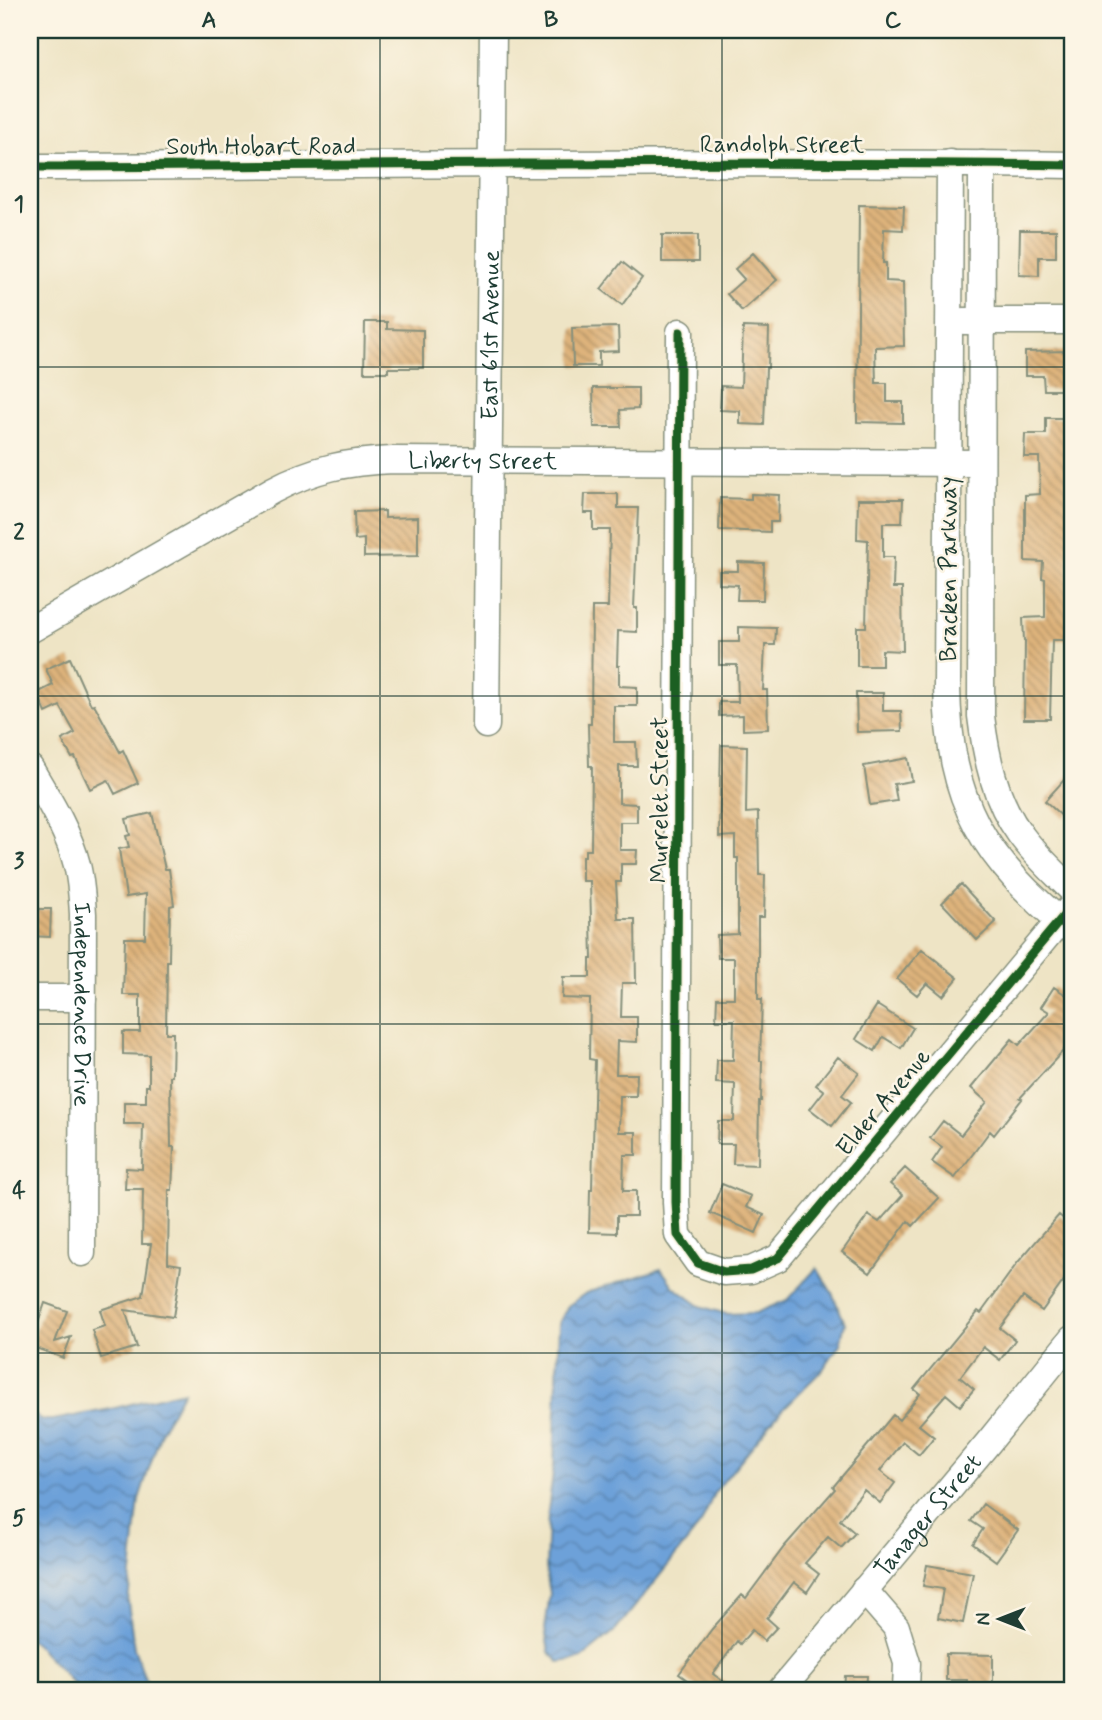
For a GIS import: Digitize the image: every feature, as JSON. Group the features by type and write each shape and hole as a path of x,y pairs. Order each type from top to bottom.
{"street":[{"name":"East 61st Avenue","path":"486,725 493,30"},
{"name":"Bracken Parkway","path":"950,163 947,711 952,755 965,802 993,852 1026,891 1068,920"},
{"name":"Randolph Street","path":"493,164 1072,165"},
{"name":"South Hobart Road","path":"30,167 493,164"},
{"name":"Bracken Parkway","path":"982,164 981,716 988,763 1018,833 1072,890"},
{"path":"949,321 1072,321"},
{"name":"Murrelet Street","path":"680,332 676,1202 678,1235 698,1263"},
{"name":"Liberty Street","path":"30,630 273,489 295,478 338,465 393,460 980,463"},
{"name":"Independence Drive","path":"30,768 64,830 77,865 81,888 82,1253"},
{"name":"Elder Avenue","path":"698,1263 724,1272 751,1270 778,1258 1068,920"},
{"path":"30,998 83,998"},
{"name":"Tanager Street","path":"780,1690 1072,1339"},
{"path":"864,1590 896,1628 906,1663 906,1690"}],"water":[{"path":"817,1268 845,1323 840,1344 823,1369 780,1412 714,1493 701,1524 616,1630 580,1659 559,1662 549,1652 545,1629 550,1593 546,1572 548,1511 554,1465 559,1323 568,1306 586,1293 661,1269 674,1287 700,1306 726,1314 756,1313 787,1300"},
{"path":"183,1391 162,1429 139,1499 128,1602 134,1648 149,1690 79,1690 30,1639 30,1411 42,1420 53,1420"}],"building":[{"path":"859,205 904,206 903,230 884,229 883,263 886,263 886,281 903,282 904,346 875,347 876,383 887,383 887,402 903,402 903,423 857,422"},
{"path":"1020,230 1056,230 1056,257 1039,257 1039,276 1019,275"},
{"path":"662,235 698,235 698,262 662,262"},
{"path":"753,253 777,280 742,311 727,294 744,279 735,269"},
{"path":"622,262 642,278 622,305 601,289"},
{"path":"365,322 387,322 387,329 423,330 423,368 388,368 388,372 364,372"},
{"path":"618,327 619,351 599,352 599,366 573,366 572,328"},
{"path":"743,327 769,328 764,425 740,424 740,411 720,410 721,386 741,387"},
{"path":"1069,351 1070,390 1044,390 1043,376 1025,376 1025,352"},
{"path":"593,388 638,388 638,409 620,410 621,427 594,427"},
{"path":"1046,418 1070,418 1069,640 1052,640 1050,719 1024,719 1023,618 1045,617 1043,562 1025,561 1025,495 1040,494 1039,457 1024,457 1025,434 1046,434"},
{"path":"585,494 618,494 618,508 638,508 634,608 637,608 637,632 618,631 617,666 619,686 637,687 637,706 614,706 614,742 636,742 637,766 619,766 619,803 637,804 637,822 620,822 620,850 637,850 636,864 621,864 621,882 616,882 618,919 635,919 636,983 622,983 621,1017 637,1017 637,1042 617,1041 616,1074 637,1074 636,1096 620,1096 619,1132 636,1132 636,1155 624,1155 623,1191 636,1191 636,1216 617,1216 617,1233 589,1232 595,1060 589,1059 590,999 562,998 563,977 590,977 592,959 590,881 582,881 582,856 585,856 585,850 591,850 592,766 589,766 588,724 591,724 592,607 608,607 610,530 593,530 593,513 584,513"},
{"path":"751,494 779,495 778,522 770,522 770,532 719,530 720,498 751,499"},
{"path":"858,499 903,499 902,523 883,523 883,557 894,557 893,588 902,588 903,651 882,650 882,666 857,666 857,627 866,627 868,540 857,539"},
{"path":"385,511 385,518 418,517 418,556 364,557 364,539 355,540 354,512"},
{"path":"738,562 764,563 763,600 737,600 738,585 719,584 719,571 738,571"},
{"path":"739,627 776,628 775,645 765,645 763,690 767,690 768,729 743,730 743,715 719,716 719,702 738,702 737,665 719,665 719,642 739,642"},
{"path":"70,658 91,705 94,704 120,752 123,750 138,783 115,794 108,780 90,789 75,757 72,758 62,740 75,733 60,706 46,713 37,693 53,685 46,669"},
{"path":"856,693 883,693 883,711 901,711 902,731 857,732"},
{"path":"721,745 747,746 746,813 758,812 759,875 765,875 764,917 758,917 758,999 762,999 762,1061 758,1165 733,1164 734,1144 717,1144 718,1121 734,1121 735,1084 716,1083 717,1060 733,1060 734,1020 716,1020 717,998 734,998 734,958 718,958 717,935 738,934 738,858 735,858 735,836 719,837"},
{"path":"908,758 912,781 894,784 897,801 870,805 864,766"},
{"path":"1072,771 1072,809 1064,818 1045,801"},
{"path":"152,813 165,869 169,869 174,905 170,906 167,961 166,1033 173,1033 170,1076 171,1147 174,1147 172,1190 169,1190 168,1263 181,1265 173,1317 125,1310 137,1347 101,1358 92,1330 105,1326 100,1310 143,1296 151,1244 142,1244 143,1189 125,1189 126,1168 142,1169 143,1124 124,1124 124,1102 146,1102 149,1055 123,1054 123,1032 140,1032 140,995 123,995 125,938 145,938 146,894 126,897 119,849 129,847 126,836 130,835 126,819"},
{"path":"961,884 996,922 977,940 942,903"},
{"path":"30,909 51,909 50,937 30,936"},
{"path":"922,949 958,978 943,996 927,983 917,995 897,979"},
{"path":"1054,987 1072,999 1072,1041 1020,1098 1022,1099 994,1135 990,1131 955,1178 932,1162 942,1147 930,1138 943,1121 961,1135 987,1102 971,1088 1012,1039 1019,1045 1049,1012 1041,1007"},
{"path":"877,1005 913,1028 901,1048 883,1037 875,1051 856,1039"},
{"path":"838,1057 859,1073 842,1095 851,1102 832,1126 810,1109 824,1091 816,1085"},
{"path":"905,1168 939,1198 913,1226 908,1221 870,1273 842,1252 868,1215 879,1222 903,1195 890,1184"},
{"path":"722,1184 751,1196 746,1207 764,1215 756,1233 710,1213"},
{"path":"1059,1215 1072,1226 1072,1269 1042,1311 1023,1297 1000,1328 1015,1340 1000,1360 983,1347 960,1377 974,1389 960,1406 946,1394 919,1425 934,1437 919,1455 903,1442 880,1471 895,1483 880,1503 864,1490 840,1520 855,1533 841,1548 828,1537 805,1563 819,1574 807,1592 794,1582 767,1618 777,1627 764,1641 752,1630 740,1644 737,1641 713,1674 735,1690 701,1690 679,1674 712,1629 742,1595 746,1598 784,1547 835,1489 833,1487 893,1415 899,1420 920,1394 914,1389 978,1311 981,1313 1018,1262"},
{"path":"45,1303 67,1311 55,1342 71,1337 63,1358 30,1346"},
{"path":"983,1504 1018,1530 996,1561 973,1544 983,1529 971,1521"},
{"path":"927,1565 973,1573 963,1623 938,1618 943,1589 923,1586"},
{"path":"946,1654 993,1655 993,1690 967,1690 967,1680 946,1680"},
{"path":"845,1676 867,1676 866,1690 844,1690"}],"cycle path":[{"path":"30,167 681,163 1072,165"},
{"path":"680,332 676,1202 678,1235 698,1263 724,1272 751,1270 778,1258 1072,906"}]}
